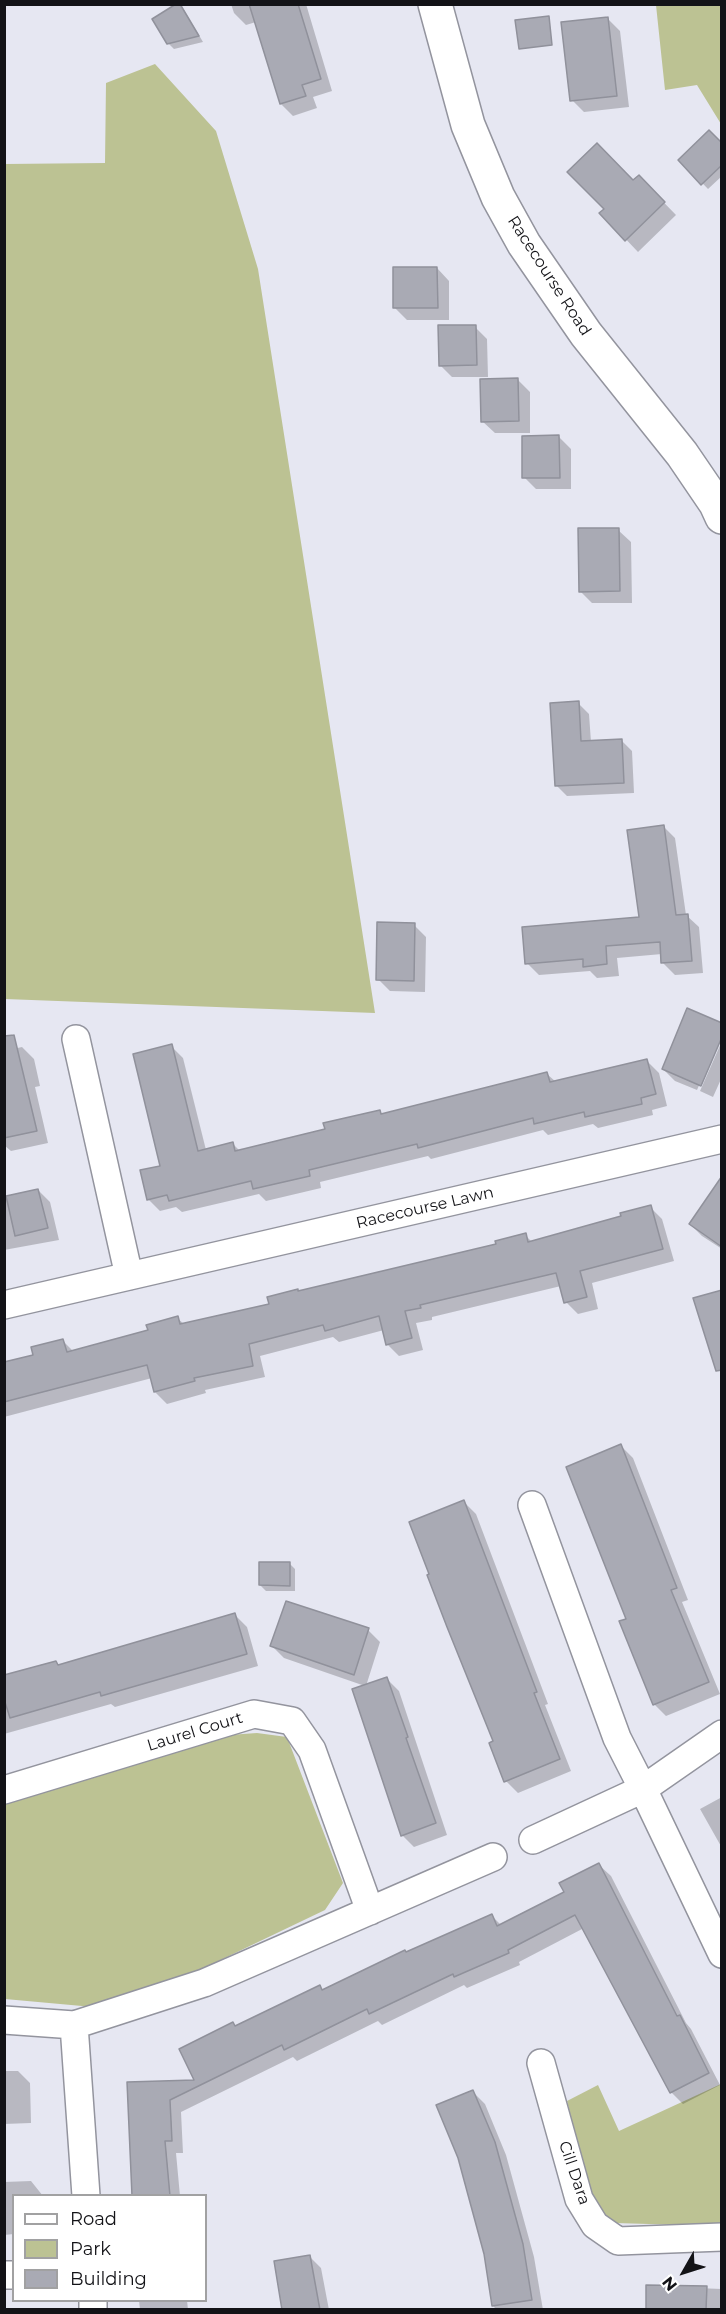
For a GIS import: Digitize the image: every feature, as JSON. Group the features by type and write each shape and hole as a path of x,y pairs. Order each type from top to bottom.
{"street":[{"name":"Racecourse Road","path":"435,4 468,125 498,197 524,244 586,334 682,454 716,504 722,517"},
{"path":"76,1039 129,1276"},
{"name":"Racecourse Lawn","path":"4,1305 722,1139"},
{"path":"532,1505 617,1738 644,1788 722,1954"},
{"name":"Laurel Court","path":"4,1790 254,1714 292,1720 312,1750 370,1911"},
{"path":"533,1840 644,1788 722,1734"},
{"path":"4,2020 74,2025 204,1983 493,1857"},
{"path":"74,2025 86,2194"},
{"name":"Cill Dara","path":"541,2062 579,2199 595,2225 618,2241 722,2237"}],"green space":[{"path":"656,5 721,5 721,124 697,85 665,90"},
{"path":"155,64 216,131 258,269 375,1013 5,999 5,164 105,163 106,83"},
{"path":"257,1733 287,1737 343,1883 325,1910 185,1977 93,2007 5,1999 4,1802 215,1736"},
{"path":"721,2084 721,2223 716,2226 615,2223 598,2213 590,2196 567,2101 598,2085 619,2131"}],"building":[{"path":"176,4 180,4 199,36 167,44 152,19"},
{"path":"249,4 298,4 321,79 302,85 306,96 280,104"},
{"path":"549,16 552,45 519,49 515,20"},
{"path":"608,17 617,96 570,101 561,22"},
{"path":"709,130 722,143 722,165 701,185 678,160"},
{"path":"597,143 633,180 639,175 665,202 625,241 599,213 604,209 567,172"},
{"path":"393,267 437,267 438,308 393,308"},
{"path":"438,325 476,325 477,365 439,366"},
{"path":"518,378 519,421 481,422 480,379"},
{"path":"559,435 560,478 522,478 522,436"},
{"path":"578,528 619,528 620,591 579,592"},
{"path":"579,701 581,741 622,739 624,783 555,786 550,703"},
{"path":"664,825 676,915 688,914 692,961 661,963 660,942 606,946 607,964 583,967 583,959 525,964 522,927 639,917 627,830"},
{"path":"377,922 415,923 414,981 376,980"},
{"path":"687,1008 722,1023 722,1037 701,1086 662,1069"},
{"path":"14,1035 37,1131 4,1138 4,1036"},
{"path":"172,1044 198,1151 233,1142 235,1151 325,1129 323,1123 380,1110 381,1114 547,1072 550,1082 647,1059 656,1094 641,1098 642,1104 585,1117 584,1112 534,1124 533,1118 418,1148 417,1144 309,1170 310,1176 253,1189 251,1181 169,1201 167,1195 147,1200 140,1170 160,1166 133,1054"},
{"path":"722,1176 722,1247 689,1224"},
{"path":"38,1189 48,1228 15,1236 6,1196"},
{"path":"651,1205 663,1249 580,1271 587,1297 564,1303 556,1273 420,1305 421,1308 405,1311 412,1338 386,1345 379,1316 325,1331 323,1325 249,1344 253,1366 194,1378 195,1381 154,1392 147,1365 4,1402 4,1362 33,1355 31,1347 63,1339 67,1352 148,1330 146,1325 178,1316 180,1324 269,1304 267,1297 496,1244 495,1241 526,1233 528,1242 621,1216 620,1213"},
{"path":"722,1290 722,1370 716,1371 693,1298"},
{"path":"621,1444 677,1588 671,1590 709,1682 653,1705 619,1621 626,1619 566,1467"},
{"path":"464,1500 560,1759 504,1782 489,1743 493,1741 427,1575 429,1574 409,1522"},
{"path":"259,1562 290,1562 290,1586 259,1585"},
{"path":"286,1601 369,1628 354,1675 270,1646"},
{"path":"235,1613 247,1654 101,1696 100,1692 10,1718 4,1699 4,1675 56,1661 58,1665"},
{"path":"387,1677 436,1823 401,1836 352,1689"},
{"path":"599,1863 677,2016 680,2015 709,2073 670,2093 575,1915 508,1950 509,1953 454,1977 453,1974 369,2014 367,2009 284,2050 282,2045 170,2100 172,2141 165,2141 170,2194 132,2194 127,2082 194,2080 179,2049 233,2022 235,2026 320,1985 322,1990 405,1950 406,1952 492,1914 497,1926 564,1892 559,1883"},
{"path":"473,2090 495,2142 523,2244 532,2300 492,2306 484,2254 458,2158 436,2105"},
{"path":"310,2255 320,2310 282,2310 274,2261"},
{"path":"646,2285 707,2286 706,2310 646,2310"}]}
